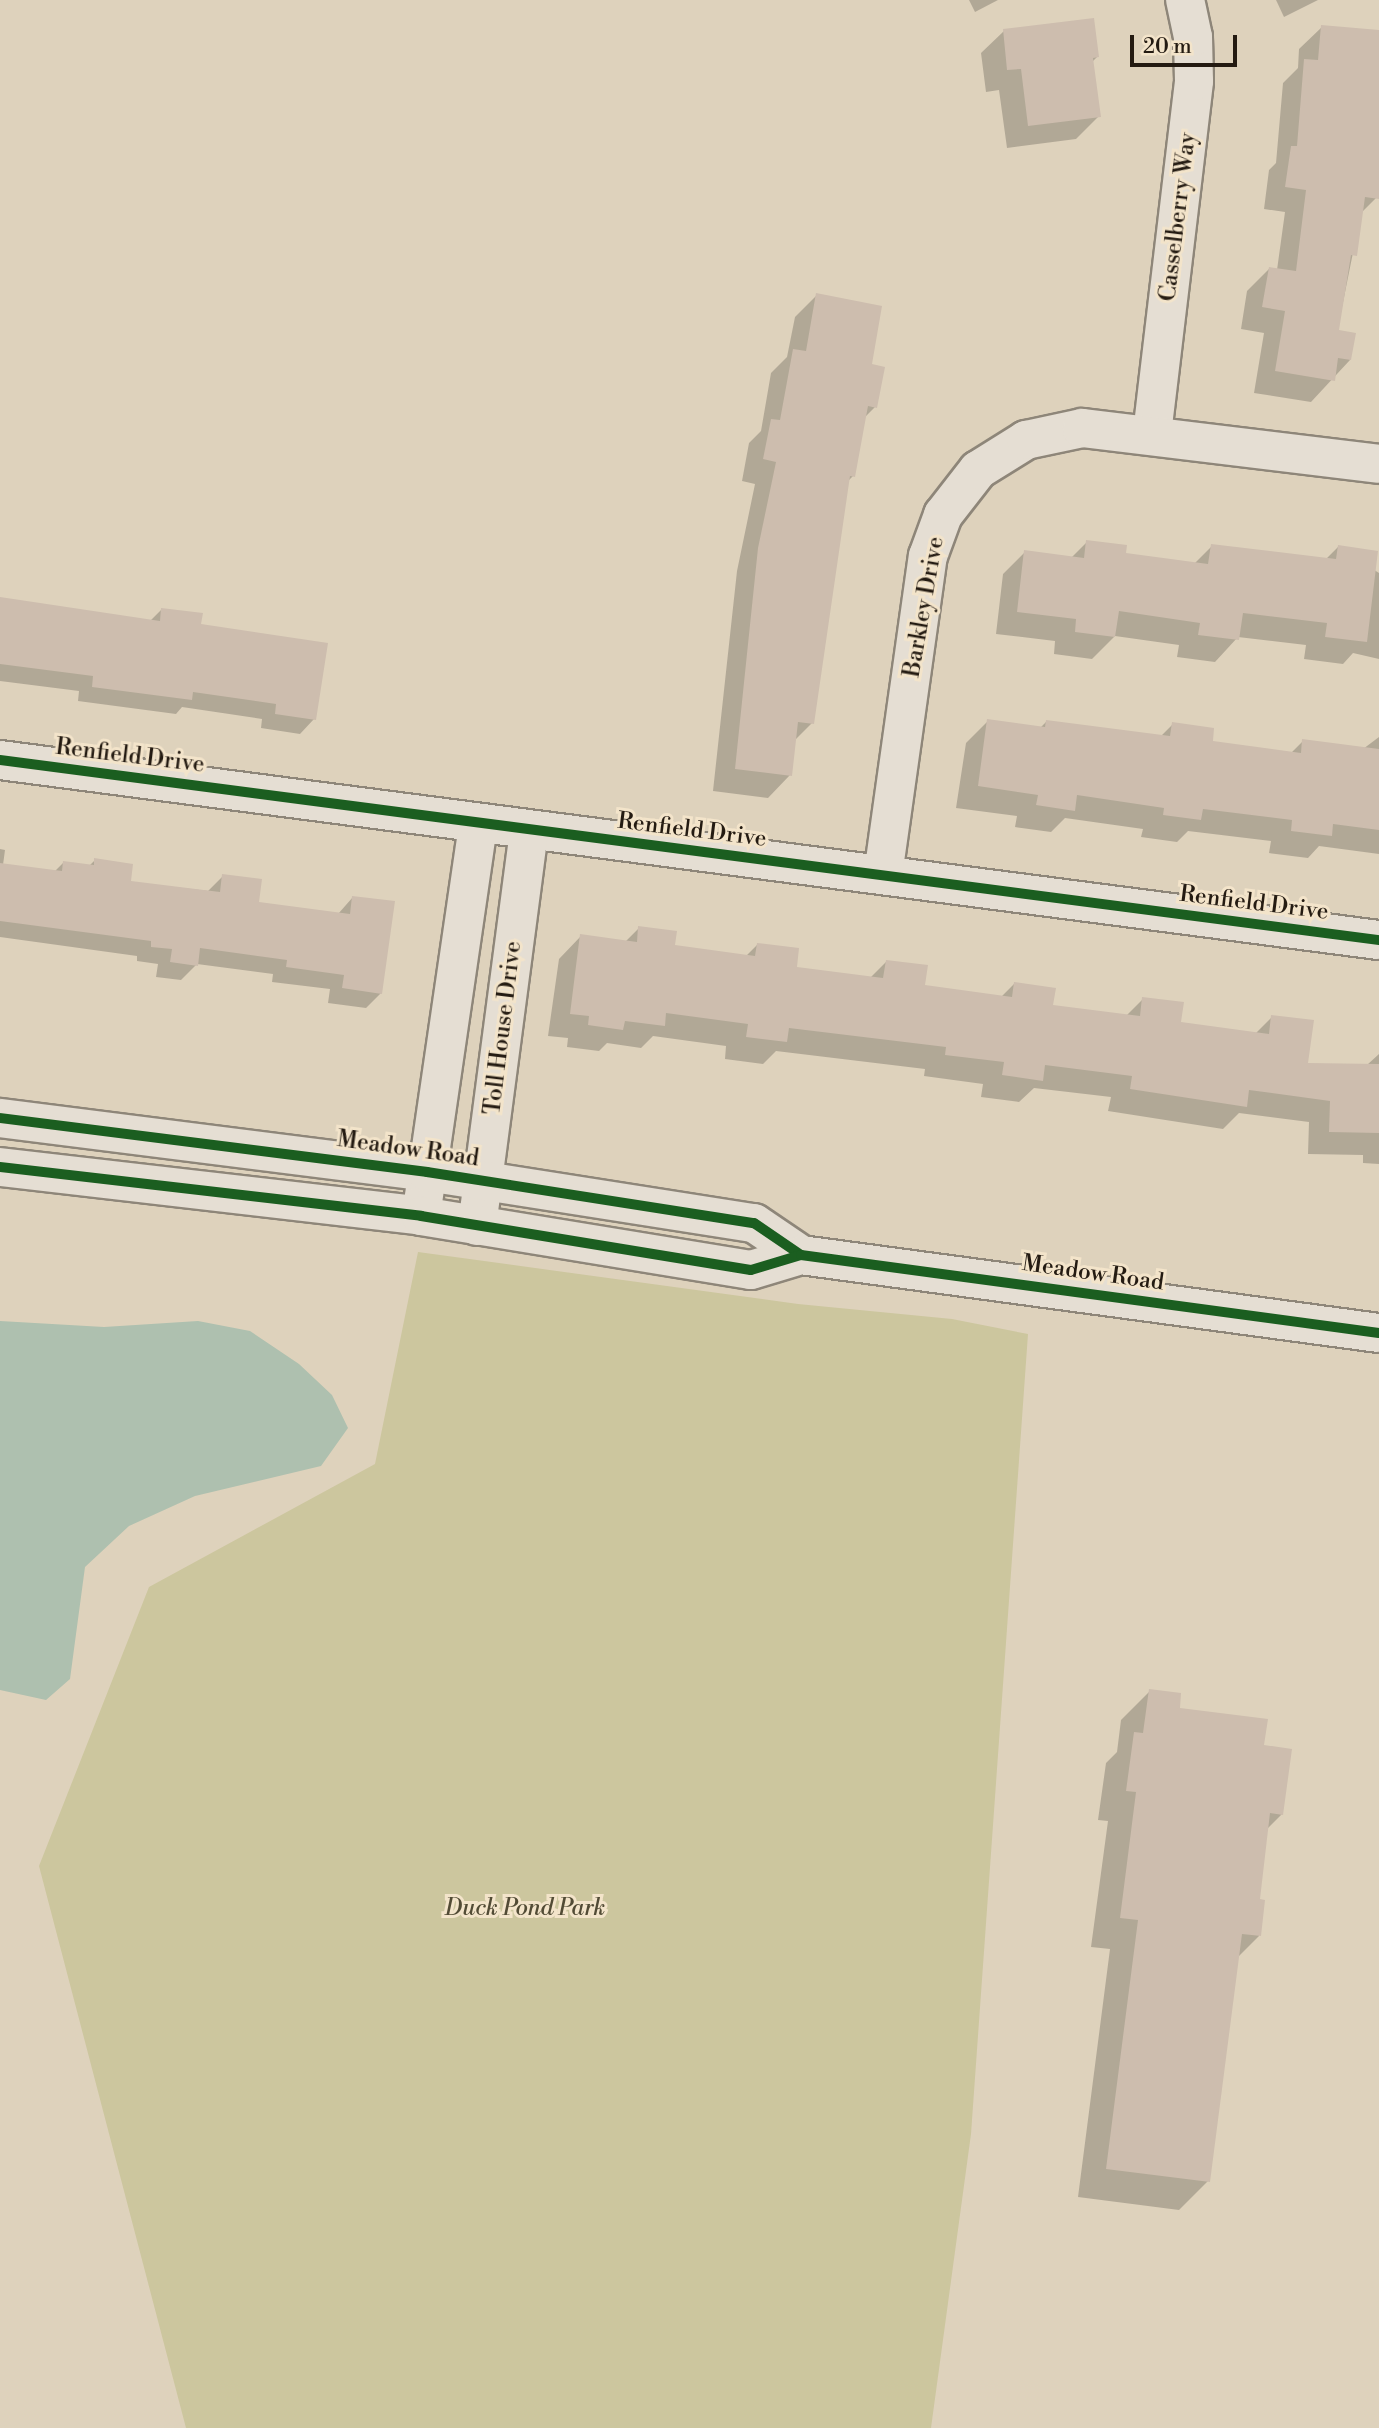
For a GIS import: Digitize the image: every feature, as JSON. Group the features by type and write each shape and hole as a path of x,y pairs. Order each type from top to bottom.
{"street":[{"name":"Casselberry Way","path":"1152,434 1194,81 1193,37 1185,0"},
{"name":"Barkley Drive","path":"883,875 925,569 934,535 950,503 984,466 1040,435 1082,428 1152,434 1379,464"},
{"name":"Renfield Drive","path":"0,761 1379,940"},
{"path":"421,1216 478,823"},
{"name":"Toll House Drive","path":"477,1226 529,830"},
{"name":"Meadow Road","path":"0,1118 427,1172 754,1223 801,1255"},
{"name":"Meadow Road","path":"0,1167 421,1216 751,1270 801,1255 1379,1332"}],"green space":[{"name":"Duck Pond Park","path":"418,1252 798,1304 952,1319 1028,1334 971,2134 931,2428 186,2428 39,1866 149,1587 375,1464"}],"shaded area":[{"path":"0,1321 104,1327 198,1321 250,1331 299,1364 332,1395 348,1428 321,1466 195,1496 129,1526 85,1567 70,1679 46,1700 0,1690"}],"building":[{"path":"1094,18 1099,57 1093,58 1101,117 1028,126 1021,69 1007,70 1003,29"},
{"path":"1321,25 1379,30 1379,199 1365,197 1357,256 1351,255 1339,330 1356,333 1351,360 1338,358 1335,381 1275,371 1285,311 1262,307 1269,267 1296,271 1306,190 1285,187 1291,146 1297,146 1304,59 1318,60"},
{"path":"816,293 882,306 872,364 885,367 877,408 868,406 855,477 850,476 814,724 798,722 792,776 735,769 758,548 776,462 763,459 771,419 780,420 793,349 806,351"},
{"path":"1086,540 1127,545 1126,553 1208,564 1211,544 1336,559 1338,545 1378,551 1367,642 1325,637 1327,623 1243,613 1239,640 1198,635 1200,623 1119,611 1115,637 1075,632 1076,619 1017,612 1024,550 1084,558"},
{"path":"0,597 160,621 161,608 203,613 201,624 328,643 316,720 275,714 276,704 193,692 192,700 92,687 93,676 0,664"},
{"path":"987,719 1045,727 1046,720 1170,736 1172,722 1214,728 1213,741 1301,753 1302,739 1379,749 1379,830 1333,824 1332,836 1291,831 1292,820 1203,809 1201,820 1163,815 1164,808 1077,795 1075,811 1036,805 1038,795 978,786"},
{"path":"94,858 133,864 131,881 220,892 222,874 262,879 259,902 350,914 352,896 395,901 382,994 342,988 344,975 286,967 287,960 200,948 198,966 170,962 172,949 151,947 151,941 0,921 0,863 62,871 63,861 94,865"},
{"path":"638,926 677,931 675,945 755,956 757,943 799,948 797,967 883,978 886,960 928,965 925,985 1012,997 1014,982 1056,988 1053,1005 1140,1016 1142,997 1184,1002 1181,1022 1269,1034 1271,1015 1314,1020 1308,1063 1379,1064 1379,1133 1329,1132 1330,1101 1249,1090 1247,1107 1130,1089 1132,1076 1045,1065 1043,1081 1002,1075 1004,1062 945,1055 946,1047 789,1028 787,1042 746,1037 748,1024 666,1013 665,1026 625,1021 623,1030 588,1025 589,1016 570,1014 580,934 637,942"},
{"path":"1149,1689 1181,1693 1180,1708 1268,1719 1264,1745 1292,1749 1283,1815 1270,1813 1260,1899 1265,1900 1261,1936 1242,1934 1210,2182 1106,2169 1138,1920 1120,1918 1136,1792 1126,1791 1134,1732 1143,1733"}],"cycle path":[{"path":"0,760 1379,940"},
{"path":"0,1118 427,1172 754,1223 801,1255"},
{"path":"0,1167 421,1216 751,1270 801,1255 1379,1333"}]}
